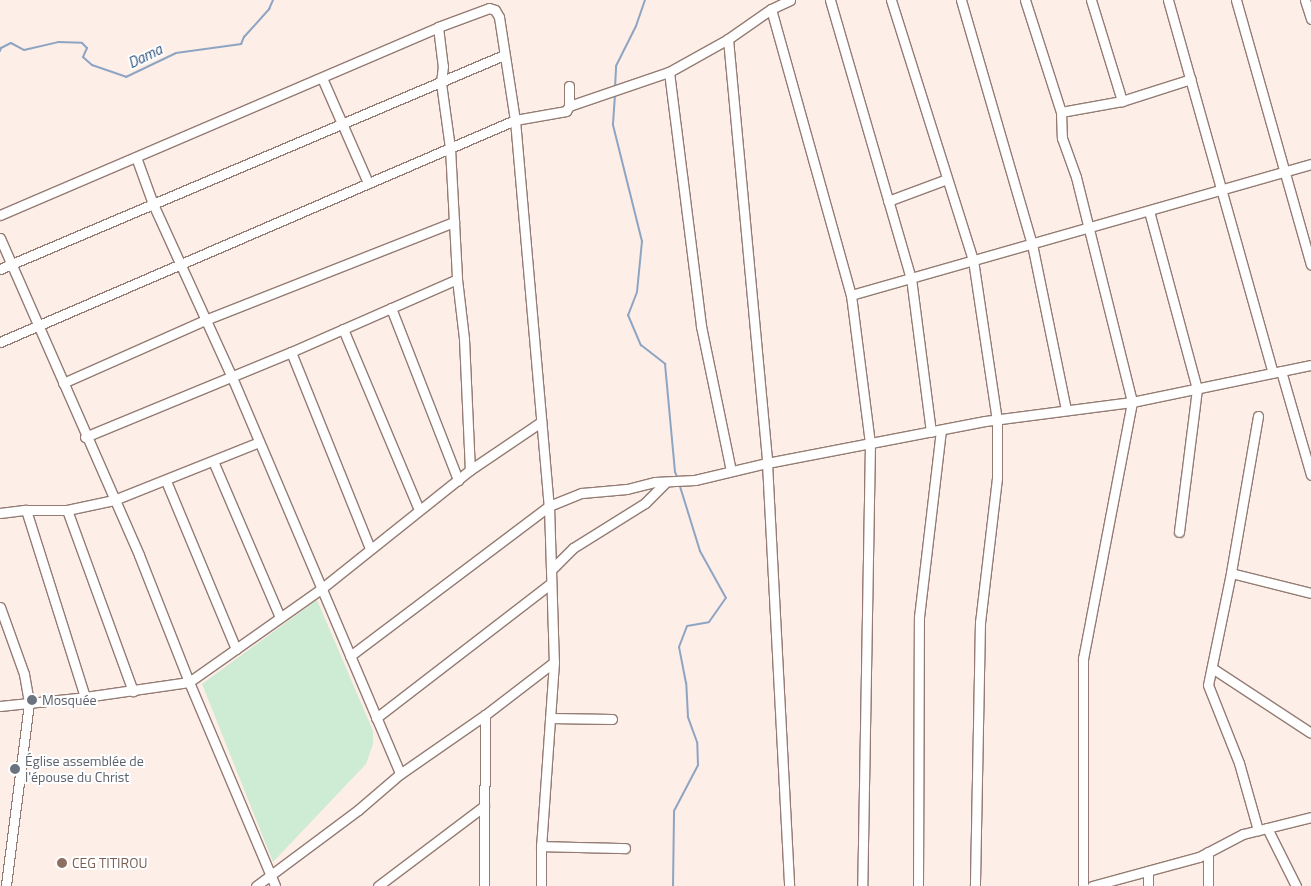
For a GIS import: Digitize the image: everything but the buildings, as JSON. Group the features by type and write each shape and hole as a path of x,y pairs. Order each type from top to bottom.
{"street":[{"path":"569,106 669,72 728,40 771,9 790,0"},
{"path":"830,0 911,278 931,432"},
{"path":"892,0 973,260 997,420 997,478 980,622 975,886"},
{"path":"961,0 1032,244 1066,410"},
{"path":"1025,0 1061,112 1062,138 1076,177 1132,402 1083,658 1083,886"},
{"path":"1091,0 1122,101"},
{"path":"1168,0 1222,191 1277,372 1311,475"},
{"path":"1236,0 1311,264"},
{"path":"1306,0 1311,20"},
{"path":"0,215 438,27 489,8 495,10 499,17 515,120 549,506 554,662 541,846 541,886"},
{"path":"771,9 851,295 870,444 862,886"},
{"path":"438,27 443,66 441,83 450,148 458,279 464,340 470,470"},
{"path":"728,40 767,463 789,886"},
{"path":"0,269 344,125 504,55"},
{"path":"669,72 701,326 730,472"},
{"path":"322,78 368,183"},
{"path":"1061,112 1122,101 1191,80"},
{"path":"0,342 515,120 558,114 566,111 569,106 569,86"},
{"path":"136,156 153,204 231,375 400,774"},
{"path":"851,295 1222,191 1311,164"},
{"path":"888,201 948,179"},
{"path":"1150,211 1197,389 1179,532"},
{"path":"63,383 205,320 454,222"},
{"path":"0,238 85,437 142,564 189,682 275,886"},
{"path":"85,437 231,375 291,352 458,279"},
{"path":"391,308 458,480"},
{"path":"343,329 419,510"},
{"path":"291,352 370,549"},
{"path":"350,656 549,506 582,493 627,489 655,482 695,480 767,463 941,430 997,420 1132,402 1311,365"},
{"path":"1258,416 1231,573 1208,685 1240,763 1263,829 1296,886"},
{"path":"0,706 86,697 189,682 321,589 470,470 541,422"},
{"path":"918,886 919,616 941,430"},
{"path":"0,513 26,510 67,510 114,500 166,481 259,442"},
{"path":"213,461 280,617"},
{"path":"166,481 236,649"},
{"path":"552,570 573,548 645,503 666,482"},
{"path":"26,510 86,697"},
{"path":"67,510 133,691"},
{"path":"1231,573 1311,593"},
{"path":"376,718 551,583"},
{"path":"0,607 19,659 29,703 6,886"},
{"path":"256,886 358,810 400,774 484,715 554,662"},
{"path":"1212,668 1311,733"},
{"path":"484,715 484,886"},
{"path":"550,718 612,719"},
{"path":"378,886 484,806"},
{"path":"1092,886 1199,857 1242,834 1311,817"},
{"path":"541,846 625,848"},
{"path":"1208,852 1208,886"},
{"path":"1148,871 1148,886"}],"green space":[{"path":"317,600 373,731 373,744 366,764 273,862 202,684"}],"waterway":[{"name":"Dama","path":"0,51 1,48 11,43 24,50 58,42 82,43 87,48 83,57 92,65 126,77 176,53 241,44 244,37 269,9 273,0"},
{"path":"615,88 616,66 636,26 645,0"},
{"path":"615,95 613,125 642,241 637,292 628,315 641,345 665,364 675,472 678,479"},
{"path":"673,886 674,811 698,765 697,742 688,717 686,683 679,647 687,626 709,622 726,598 700,551 679,483"}],"place":[{"name":"Mosquée","path":"32,700"},
{"name":"Église assemblée de l'épouse du Christ","path":"15,769"},
{"name":"CEG TITIROU","path":"62,863"}]}
